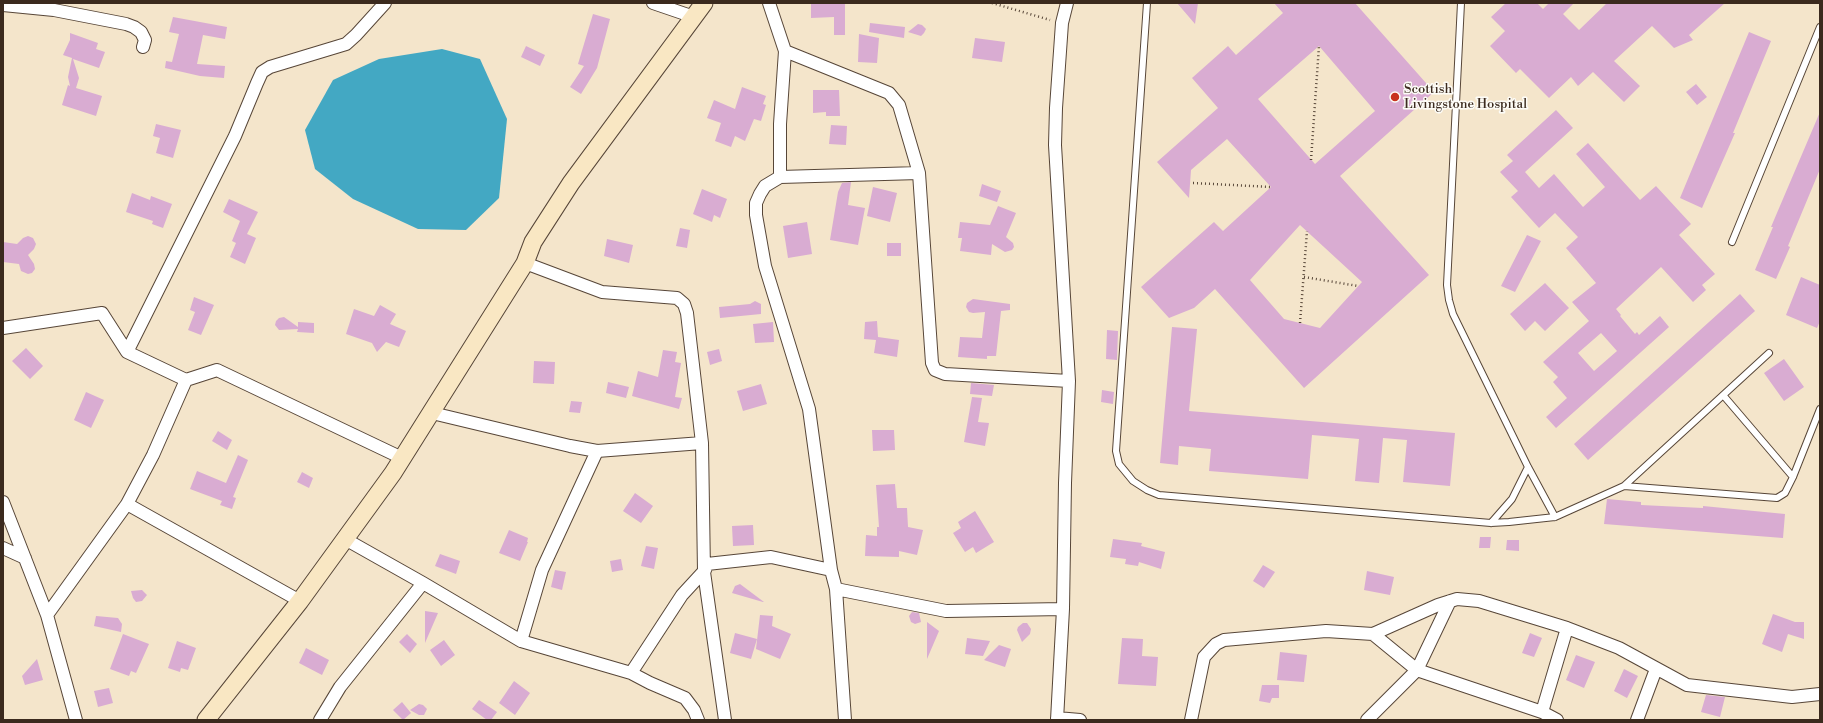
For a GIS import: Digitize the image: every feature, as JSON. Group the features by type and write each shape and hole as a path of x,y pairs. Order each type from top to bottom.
{"street":[{"path":"127,352 236,136 262,72 270,67 346,44 385,3"},
{"path":"653,3 694,17"},
{"path":"206,720 300,601 393,474 525,263 533,242 571,183 614,122 704,3"},
{"path":"769,3 785,51 780,124 780,177"},
{"path":"1067,3 1062,23 1055,145 1069,381 1065,483 1063,609 1057,719 1080,720"},
{"path":"3,5 54,7 134,27 141,32 144,40 143,47"},
{"path":"785,51 889,93 899,105 919,174 932,363 935,370 945,374 1069,381"},
{"path":"845,720 836,589 831,570 808,409 765,266 756,215 756,203 765,186 780,177 919,174"},
{"path":"525,263 602,292 681,300 684,304 687,313 702,443 704,572 725,720"},
{"path":"3,328 102,312 127,352 186,380 216,370 402,458"},
{"path":"47,615 127,504 153,455 186,380"},
{"path":"432,413 597,451 702,443"},
{"path":"521,640 542,570 597,451"},
{"path":"3,502 47,615 76,720"},
{"path":"127,504 300,601"},
{"path":"345,539 521,640 631,673 685,698 694,710 698,720"},
{"path":"3,548 25,558"},
{"path":"631,673 686,590 704,572 707,564 771,556 831,570"},
{"path":"320,720 340,688 423,583"},
{"path":"836,589 946,611 1063,609"},
{"path":"1191,720 1204,657 1216,644 1224,640 1326,631 1373,634 1450,601 1465,599 1567,628 1619,648 1687,685 1792,697 1820,694"},
{"path":"1367,720 1417,670 1450,601"},
{"path":"1542,712 1567,628"},
{"path":"1373,634 1417,670 1542,712 1557,720"},
{"path":"1637,720 1656,669"}],"lane":[{"path":"1147,3 1116,450 1119,464 1133,481 1160,495 1491,522 1509,522 1555,517 1624,486 1769,353"},
{"path":"1461,3 1447,285 1448,300 1452,314 1528,467 1555,517"},
{"path":"1732,242 1820,27"},
{"path":"1723,395 1793,477"},
{"path":"1624,486 1777,498 1785,493 1793,477 1820,409"},
{"path":"1491,522 1512,499 1528,467"}],"path":[{"path":"992,3 1062,23"},
{"path":"1311,160 1319,46"},
{"path":"1193,183 1271,188"},
{"path":"1300,323 1307,231"},
{"path":"1304,277 1358,286"}],"water":[{"path":"442,49 480,59 507,119 499,198 466,230 418,229 353,199 315,169 305,130 333,80 379,59"}],"building":[{"path":"811,3 845,3 845,35 834,35 834,17 811,18"},
{"path":"1177,3 1198,3 1195,24"},
{"path":"1274,3 1355,3 1434,92 1340,176 1429,275 1304,388 1215,289 1194,308 1169,318 1141,287 1214,222 1223,231 1271,187 1227,139 1191,170 1189,198 1157,162 1218,108 1192,78 1228,46 1236,55 1283,13","holes":["1319,46 1375,111 1315,164 1258,99","1300,225 1362,282 1320,328 1284,319 1250,280"]},
{"path":"1506,3 1537,3 1543,9 1549,3 1574,3 1563,14 1579,30 1607,3 1725,3 1689,35 1693,40 1674,48 1652,26 1614,61 1640,86 1624,102 1593,72 1578,86 1571,77 1549,98 1520,69 1516,73 1490,46 1505,31 1491,17"},
{"path":"593,14 610,19 597,68 581,94 570,87 584,66 578,64"},
{"path":"173,17 227,27 225,39 203,35 197,64 225,66 224,78 200,76 165,68 166,61 172,62 179,34 169,32"},
{"path":"870,23 905,27 904,38 869,32"},
{"path":"918,24 922,25 926,29 921,36 908,32"},
{"path":"1749,32 1771,41 1733,133 1735,133 1702,208 1680,198"},
{"path":"70,33 98,43 96,49 105,52 99,68 73,59 79,78 76,88 102,96 96,116 62,105 68,85 70,86 68,77 72,58 63,55 70,40"},
{"path":"859,34 879,38 877,63 858,62"},
{"path":"975,38 1005,42 1002,62 972,58"},
{"path":"526,46 545,55 540,66 521,57"},
{"path":"1696,84 1707,97 1697,105 1686,92"},
{"path":"742,87 766,96 763,104 766,105 761,121 754,119 745,141 735,136 731,147 715,141 721,123 707,118 714,100 735,109"},
{"path":"813,90 839,90 840,116 826,116 826,112 813,113"},
{"path":"1556,110 1573,128 1525,172 1539,188 1554,174 1583,207 1605,187 1576,154 1588,143 1640,200 1656,186 1691,224 1679,235 1715,274 1702,285 1706,290 1693,302 1661,267 1616,309 1635,334 1637,332 1639,335 1660,316 1669,327 1556,428 1546,417 1567,398 1553,382 1558,377 1543,362 1589,321 1572,302 1596,283 1566,248 1578,237 1555,213 1539,228 1511,197 1518,191 1500,172 1513,161 1507,155","holes":["1601,333 1617,351 1594,371 1578,353"]},
{"path":"1820,112 1820,169 1776,279 1755,270 1773,227 1771,227"},
{"path":"156,124 181,130 173,158 156,153 160,138 153,136"},
{"path":"831,125 847,126 846,145 829,144"},
{"path":"851,182 848,205 865,208 858,245 830,240 838,192 842,183"},
{"path":"982,184 1001,191 997,202 979,196"},
{"path":"873,187 897,193 890,222 867,216"},
{"path":"702,189 727,199 720,218 714,215 712,222 693,214"},
{"path":"132,193 150,200 151,196 172,204 163,228 152,224 153,221 126,212"},
{"path":"229,199 258,212 247,234 256,238 245,264 230,257 236,243 232,241 240,221 223,212"},
{"path":"998,206 1016,213 1006,237 1013,243 1014,247 1012,250 1005,252 992,244 991,255 960,251 962,238 958,238 960,222 990,225"},
{"path":"807,222 812,254 788,258 783,226"},
{"path":"680,228 690,230 687,248 676,246"},
{"path":"1527,235 1541,241 1515,292 1501,286"},
{"path":"28,236 33,238 36,244 34,249 28,255 34,264 35,269 32,273 28,274 21,271 19,264 3,262 3,242 17,244 23,238"},
{"path":"607,239 633,245 629,263 604,256"},
{"path":"887,243 901,243 901,256 887,256"},
{"path":"1801,277 1820,285 1820,321 1817,328 1786,315"},
{"path":"1545,283 1569,308 1545,331 1535,321 1525,331 1510,314"},
{"path":"1740,294 1755,311 1588,460 1574,444"},
{"path":"194,297 214,305 201,335 188,330 195,312 190,310"},
{"path":"973,299 1010,304 1010,310 1001,311 996,356 987,356 987,359 958,357 960,337 982,338 985,312 969,312 966,307 967,303"},
{"path":"755,301 761,304 761,314 720,318 719,307 750,304"},
{"path":"380,305 396,314 390,324 406,331 399,347 386,342 377,352 372,343 346,334 354,309 374,316"},
{"path":"284,317 298,327 298,322 314,323 314,333 297,332 298,329 279,330 275,325 276,321 279,318"},
{"path":"877,321 878,337 899,340 897,357 874,353 876,340 864,339 865,322"},
{"path":"773,322 774,342 755,343 753,324"},
{"path":"1172,327 1197,329 1189,411 1455,433 1450,486 1403,482 1407,440 1383,438 1379,483 1355,481 1359,439 1312,435 1308,479 1209,471 1211,449 1179,446 1178,465 1160,463"},
{"path":"1107,330 1118,331 1117,360 1106,359"},
{"path":"26,348 43,366 30,379 12,361"},
{"path":"719,349 722,361 710,365 707,352"},
{"path":"663,350 677,352 675,362 681,363 675,397 682,398 679,409 632,396 638,371 658,377"},
{"path":"1784,359 1804,387 1784,401 1764,373"},
{"path":"534,361 555,362 554,384 533,383"},
{"path":"608,382 629,387 626,398 606,393"},
{"path":"971,383 994,385 992,396 970,394"},
{"path":"761,384 767,404 743,411 737,391"},
{"path":"1102,390 1114,392 1113,404 1101,402"},
{"path":"86,392 104,400 91,428 74,420"},
{"path":"972,397 982,398 978,422 989,423 985,446 964,442"},
{"path":"571,401 582,402 580,413 569,412"},
{"path":"872,430 894,430 895,450 873,451"},
{"path":"218,431 232,440 227,450 212,441"},
{"path":"238,455 248,460 233,497 236,498 232,509 220,505 222,501 190,489 197,471 226,483"},
{"path":"302,472 313,478 309,488 297,482"},
{"path":"895,484 897,508 907,508 908,527 923,530 917,555 899,551 899,557 865,556 866,535 877,536 877,527 879,527 876,485"},
{"path":"635,493 653,506 641,523 623,511"},
{"path":"1607,499 1641,502 1641,505 1703,508 1703,506 1785,514 1783,538 1604,524"},
{"path":"975,511 994,542 976,553 973,547 965,552 953,533 961,528 958,522"},
{"path":"753,525 754,545 733,546 732,526"},
{"path":"509,530 528,538 528,542 520,561 499,553"},
{"path":"1480,537 1491,537 1490,548 1479,548"},
{"path":"1113,539 1142,543 1141,546 1165,552 1161,569 1139,562 1138,566 1125,564 1126,559 1110,557"},
{"path":"1507,540 1519,540 1519,551 1506,550"},
{"path":"646,546 658,548 654,569 641,566"},
{"path":"440,554 460,561 456,574 435,566"},
{"path":"621,559 623,570 612,572 610,561"},
{"path":"1263,565 1275,572 1264,588 1253,581"},
{"path":"555,570 566,572 562,590 551,587"},
{"path":"1367,571 1394,577 1390,595 1364,590"},
{"path":"740,584 764,602 732,593 735,586"},
{"path":"142,590 147,595 142,601 136,602 131,591"},
{"path":"425,611 438,613 425,643"},
{"path":"912,612 919,613 921,622 915,624 911,622 909,616"},
{"path":"1773,614 1795,622 1804,622 1804,639 1788,634 1782,652 1762,644"},
{"path":"760,615 773,616 772,626 791,634 780,659 756,649"},
{"path":"96,616 118,618 122,624 121,632 94,626"},
{"path":"927,622 939,631 927,659"},
{"path":"1023,623 1027,623 1031,629 1030,634 1022,642 1017,630"},
{"path":"735,633 757,639 751,659 730,653"},
{"path":"1530,633 1542,638 1534,657 1522,653"},
{"path":"123,634 149,644 136,673 131,671 129,676 110,669"},
{"path":"407,634 417,644 410,653 399,642"},
{"path":"967,638 990,641 983,656 965,654"},
{"path":"1122,638 1143,639 1142,656 1158,657 1156,686 1118,684"},
{"path":"444,640 455,655 441,666 430,650"},
{"path":"177,641 196,648 188,670 181,668 180,672 168,668"},
{"path":"999,645 1011,649 1005,667 984,660"},
{"path":"306,648 329,660 322,675 299,663"},
{"path":"1280,652 1307,655 1304,682 1277,680"},
{"path":"1576,655 1595,662 1584,688 1566,680"},
{"path":"37,659 43,680 25,685 22,676"},
{"path":"1624,669 1638,676 1627,698 1614,691"},
{"path":"514,681 530,693 515,715 499,703"},
{"path":"1262,685 1279,685 1279,698 1272,698 1270,703 1259,701"},
{"path":"109,688 113,703 98,707 94,691"},
{"path":"1706,695 1725,697 1720,717 1701,712"},
{"path":"479,700 497,712 491,720 487,720 472,709"},
{"path":"402,702 411,713 403,720 393,710"},
{"path":"419,704 423,705 427,709 424,715 419,715 410,710"}],"place":[{"name":"Scottish Livingstone Hospital","path":"1395,97"}]}
